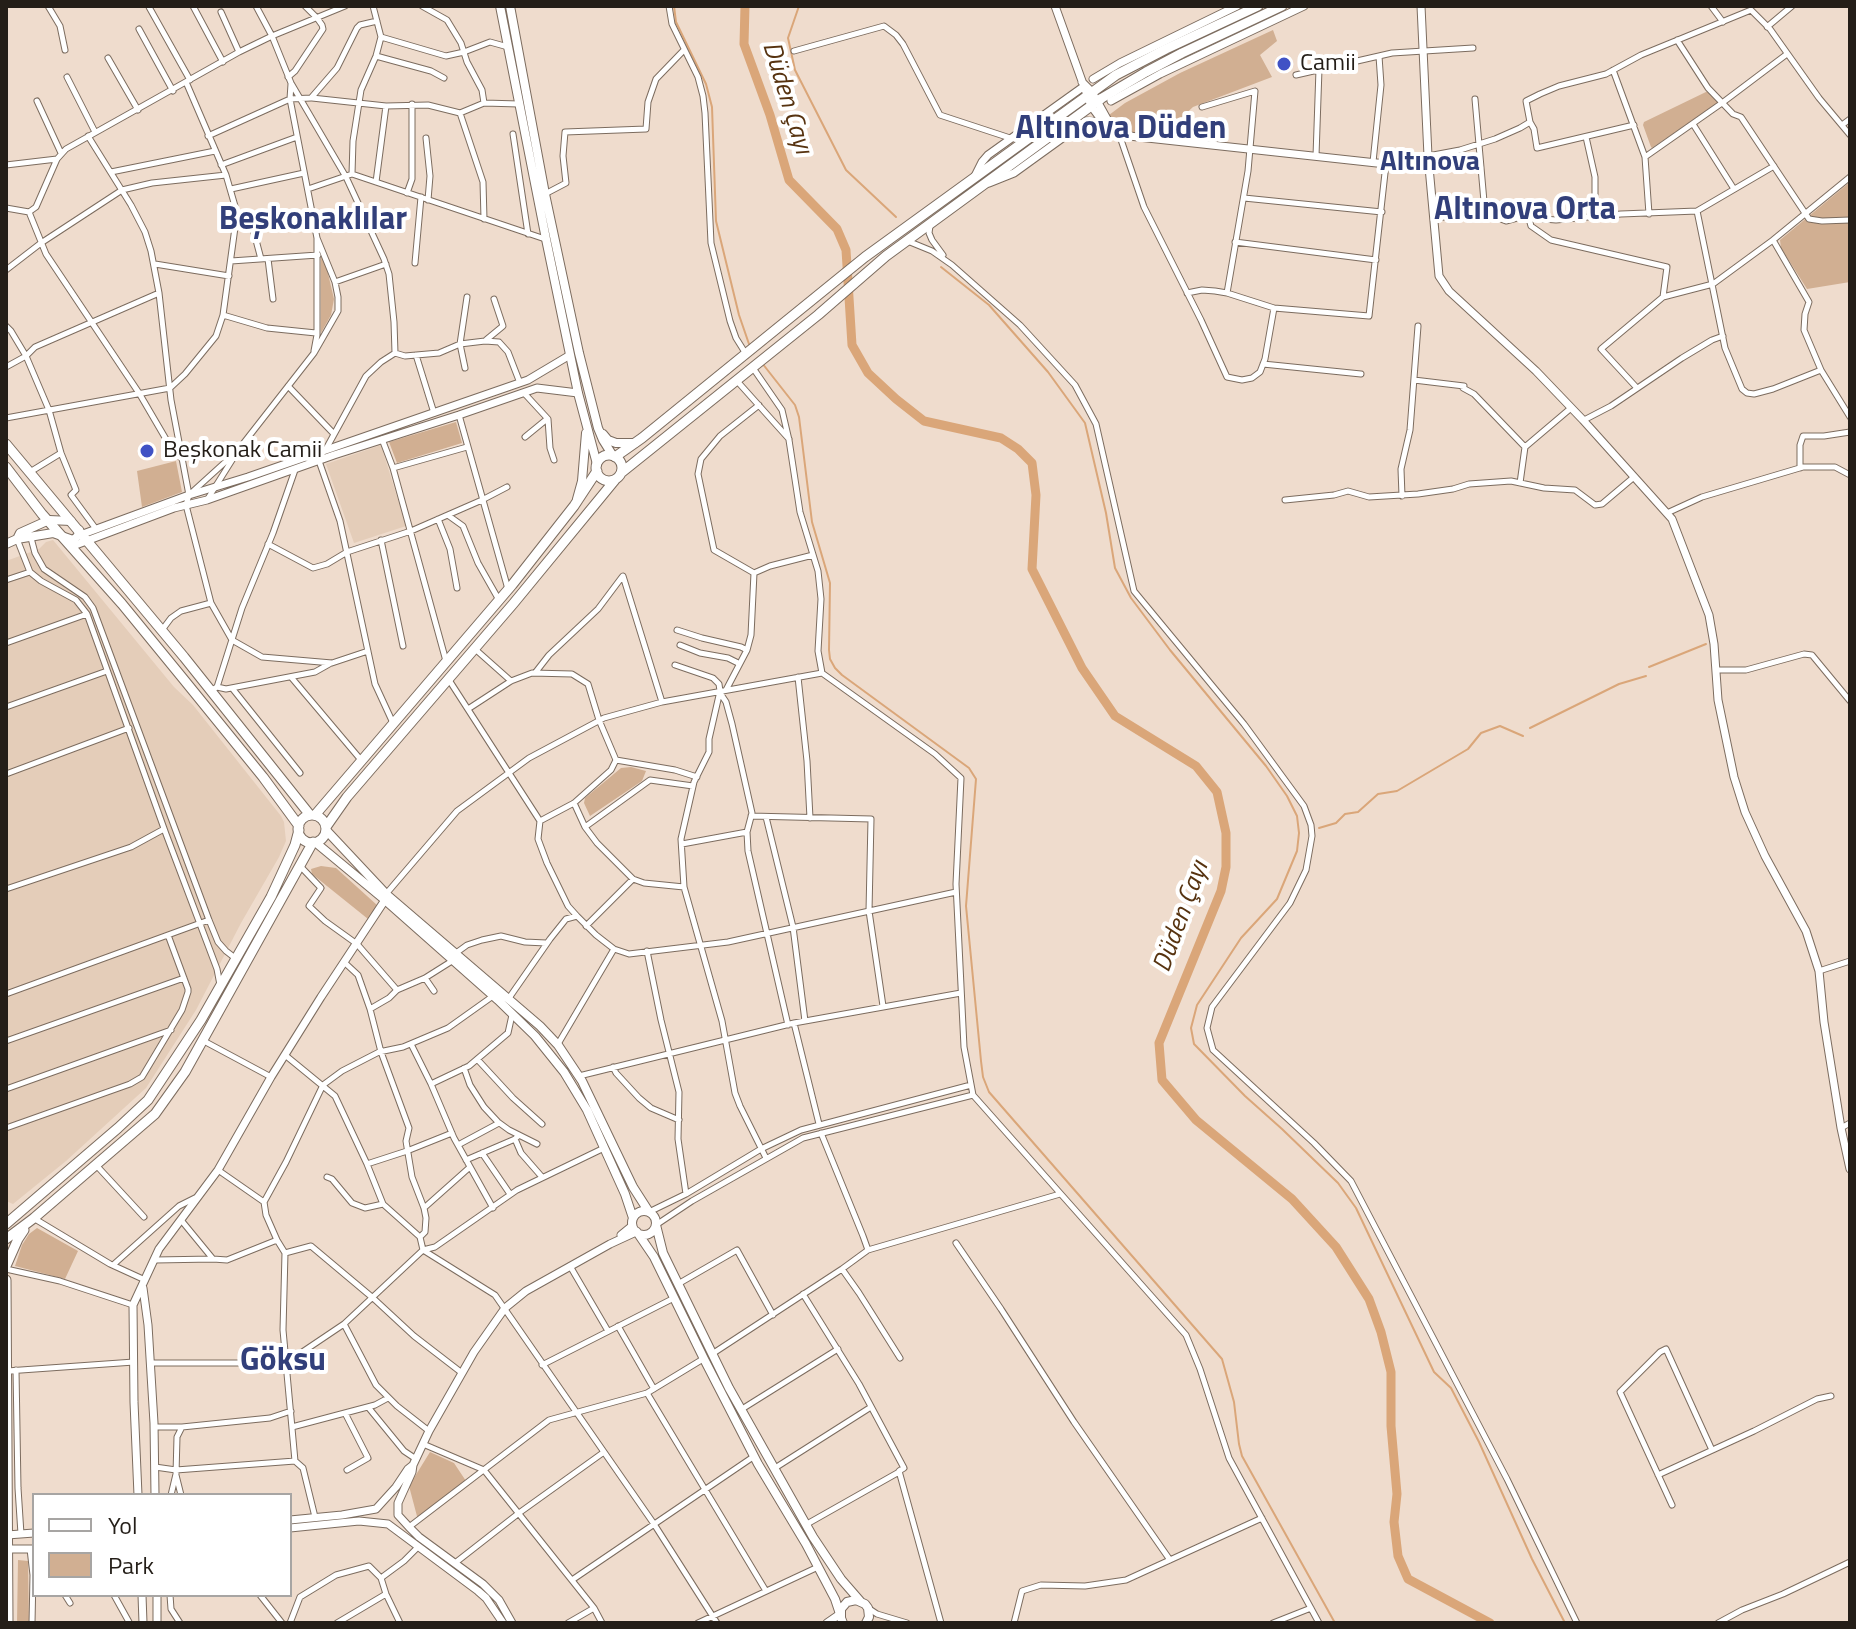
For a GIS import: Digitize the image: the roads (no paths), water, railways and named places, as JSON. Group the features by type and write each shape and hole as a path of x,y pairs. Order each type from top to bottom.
{"main road":[{"path":"500,6 578,393 597,468 604,480 618,476"},
{"path":"510,6 576,339 598,428 621,465 618,476"},
{"path":"6,1224 148,1100 201,1020 271,897 295,845 303,819 312,815 362,761 508,590 574,506 602,458 614,457 635,443 865,257 1116,75 1258,6"},
{"path":"6,1239 155,1114 185,1072 314,842 321,839 347,797 449,680 618,476 906,241 979,187 1089,94 1146,72 1282,6"},
{"path":"574,506 582,481 586,424"},
{"path":"598,428 608,440 635,443"},
{"path":"6,444 161,630 214,688 312,815 323,819 326,829 386,897"},
{"path":"6,467 44,519 70,543 254,765 299,828 302,838 314,842 386,897 454,957 535,1036 564,1072 587,1110 625,1194 635,1227 806,1525 841,1579 864,1605 869,1617 866,1623"},
{"path":"17,539 20,533 44,519 71,521"},
{"path":"6,544 53,533 70,543"},
{"path":"70,543 83,535"},
{"path":"454,957 509,998 540,1026 558,1045 578,1076 633,1187 655,1217 663,1253 754,1456 818,1567 842,1618"},
{"path":"6,1211 26,1208"},
{"path":"649,1212 638,1213 635,1227 640,1234 649,1234 656,1225"},
{"path":"6,1268 18,1239 31,1220"},
{"path":"6,1280 12,1371 8,1623"},
{"path":"842,1618 847,1602 864,1605"}],"street":[{"path":"48,6 60,26 65,50"},
{"path":"6,418 170,388 211,343 220,328 237,213 226,175 188,81 151,6"},
{"path":"193,6 223,62"},
{"path":"257,6 290,80 349,175 386,264 395,353"},
{"path":"305,6 323,26 290,80 290,99 320,254 314,353"},
{"path":"6,208 29,212 36,207 61,153 88,136 239,52 345,6"},
{"path":"349,175 361,90 381,37 373,6"},
{"path":"422,6 447,20 482,90 484,103"},
{"path":"669,6 672,24 698,77 705,113 711,243 730,321 746,354"},
{"path":"1055,6 1102,122 1129,136 1386,164 1429,160 1530,122"},
{"path":"1093,79 1144,50 1237,6"},
{"path":"1111,101 1160,74 1304,6"},
{"path":"1421,6 1439,276 1449,291 1536,371 1583,420 1672,519 1709,615 1718,700 1729,757 1745,812 1806,931 1819,971 1824,1022 1850,1169"},
{"path":"1711,6 1723,22"},
{"path":"1767,27 1792,6"},
{"path":"1634,125 1537,148 1526,101 1559,86 1606,74 1641,55 1723,22 1749,8 1850,135"},
{"path":"221,12 239,52"},
{"path":"311,98 337,68 357,28 377,21"},
{"path":"794,51 884,26 903,44 940,115 1012,138"},
{"path":"139,29 173,91"},
{"path":"381,37 446,56 490,42 508,47"},
{"path":"1677,40 1708,88 1733,114 1741,117 1809,219 1850,220"},
{"path":"1296,75 1379,56 1473,48"},
{"path":"1137,64 1144,50"},
{"path":"545,194 566,183 563,156 565,132 646,129 648,102 656,79 684,51"},
{"path":"1645,157 1787,54"},
{"path":"376,56 431,71 444,78"},
{"path":"1373,162 1381,85 1379,56"},
{"path":"108,58 138,110"},
{"path":"1316,156 1319,69"},
{"path":"1613,70 1645,157 1649,214"},
{"path":"1146,72 1160,74"},
{"path":"67,77 95,132"},
{"path":"1202,107 1255,91 1251,149 1227,293"},
{"path":"1089,94 1115,128 1144,207 1227,377 1242,380 1260,372 1274,308"},
{"path":"975,176 988,155 1089,94"},
{"path":"208,136 290,99 311,98 386,106 428,105 460,113 484,103 519,104"},
{"path":"1475,99 1485,213"},
{"path":"37,101 61,153"},
{"path":"407,193 412,179 412,104"},
{"path":"376,182 386,106"},
{"path":"460,113 483,182 484,219"},
{"path":"1842,125 1850,119"},
{"path":"979,187 1014,173 1086,121 1102,122"},
{"path":"1693,124 1734,189"},
{"path":"513,134 528,234"},
{"path":"88,136 145,232 154,264 170,388 189,495 186,505 211,603 232,640 262,657 332,663"},
{"path":"221,165 297,137"},
{"path":"1586,137 1595,177 1595,216"},
{"path":"426,138 430,176 428,200"},
{"path":"111,172 215,151"},
{"path":"6,165 57,159"},
{"path":"1187,293 1202,290 1227,293 1274,308 1369,316 1386,164"},
{"path":"1435,218 1485,213 1506,221 1528,215 1556,220 1697,211 1774,166"},
{"path":"231,189 304,173"},
{"path":"6,270 122,190 152,183 226,175"},
{"path":"308,189 349,175 546,239"},
{"path":"1637,388 1601,349 1663,297 1713,284 1850,177"},
{"path":"415,263 421,197"},
{"path":"1244,198 1382,212"},
{"path":"1697,211 1725,348 1740,386 1749,394 1773,389 1821,370"},
{"path":"29,212 41,243 170,446 182,459"},
{"path":"237,213 252,225 273,299"},
{"path":"1528,215 1531,226 1551,240 1667,267 1663,297"},
{"path":"930,222 932,240 952,265"},
{"path":"252,225 369,228"},
{"path":"1773,240 1809,302 1804,330 1821,370 1850,417"},
{"path":"906,241 932,251 952,265 1020,325 1075,385 1096,424 1134,591 1244,724 1304,806 1312,836 1306,870 1290,903 1212,1007 1207,1028 1213,1050 1351,1181 1507,1479 1577,1623"},
{"path":"1235,242 1376,260"},
{"path":"231,261 320,254"},
{"path":"207,500 239,449 314,353 338,311 335,282 320,254"},
{"path":"154,264 229,276"},
{"path":"335,282 386,264"},
{"path":"6,367 35,347 159,293"},
{"path":"465,368 460,344 467,297"},
{"path":"485,341 503,326 494,299"},
{"path":"223,315 267,328 317,333"},
{"path":"6,326 26,356 49,410 76,490 71,495 96,529"},
{"path":"1402,496 1401,469 1410,430 1418,326"},
{"path":"1583,420 1611,406 1702,346 1723,336"},
{"path":"318,461 366,376 395,353 405,356 439,353 460,344 499,342 508,352 520,383"},
{"path":"416,355 434,413"},
{"path":"83,535 189,495 520,383 570,355"},
{"path":"1263,364 1361,374"},
{"path":"753,367 782,410 789,440 800,512 818,571 821,599 818,651 822,673 935,754 961,778 956,892 964,1047 973,1095 1186,1335 1229,1458 1319,1623"},
{"path":"737,380 789,440"},
{"path":"1414,380 1463,387 1474,394 1525,447"},
{"path":"288,386 334,434"},
{"path":"83,535 207,500 523,392 537,388 578,393"},
{"path":"523,392 548,419 554,460"},
{"path":"754,573 714,550 698,474 701,459 720,436 759,405"},
{"path":"1520,483 1525,447 1571,408"},
{"path":"459,415 508,590"},
{"path":"525,437 548,419"},
{"path":"1800,468 1803,436 1850,432"},
{"path":"382,439 393,468 446,662"},
{"path":"393,468 467,447"},
{"path":"189,495 239,449"},
{"path":"29,473 61,453"},
{"path":"318,461 340,521 375,684 393,724"},
{"path":"1667,513 1702,497 1800,468 1835,467 1850,475"},
{"path":"295,470 214,688 226,689 315,672 368,651"},
{"path":"1285,500 1348,491 1369,497 1402,496 1469,484 1511,481 1575,490 1595,505 1602,504 1634,477"},
{"path":"268,544 313,568 347,552 411,531 507,487"},
{"path":"448,515 463,526 478,563 499,600"},
{"path":"438,519 450,549 457,588"},
{"path":"30,537 44,569 85,597 93,608 209,920 218,942 236,959"},
{"path":"17,539 30,572 76,600 87,614 221,986"},
{"path":"381,540 403,646"},
{"path":"754,573 813,555"},
{"path":"6,580 30,572"},
{"path":"754,573 753,616 747,650 722,691 709,739 709,752 693,786 681,839 684,887 725,1039 735,1093 766,1158"},
{"path":"535,673 549,655 598,609 623,576 662,702"},
{"path":"161,630 181,611 211,603"},
{"path":"6,643 87,614"},
{"path":"677,630 747,650"},
{"path":"680,645 738,663"},
{"path":"475,649 511,681"},
{"path":"1716,670 1746,670 1804,654 1812,655 1850,701"},
{"path":"675,665 713,678 719,684 726,702 752,813 747,832 748,851 819,1124"},
{"path":"6,707 107,671"},
{"path":"468,709 511,681 535,673 572,674 588,684 616,760 611,770 574,803 540,821"},
{"path":"138,1493 133,1305 159,1249 218,1170 271,1077 386,897 457,811 529,758 599,720 662,702 822,673"},
{"path":"291,677 362,761"},
{"path":"798,677 810,818"},
{"path":"449,680 540,821 538,839 568,906 614,949 629,954 728,942 956,892"},
{"path":"232,688 300,773"},
{"path":"6,774 136,725"},
{"path":"616,760 697,777"},
{"path":"585,827 650,780 693,786"},
{"path":"574,803 585,827 597,843 633,879 684,887"},
{"path":"751,816 871,819 869,911 883,1006"},
{"path":"766,817 793,927 805,1021"},
{"path":"6,889 131,847 164,829"},
{"path":"682,844 747,832"},
{"path":"301,867 321,888 309,906 357,944 397,990"},
{"path":"586,926 633,879"},
{"path":"509,998 566,919 577,916"},
{"path":"6,994 209,920"},
{"path":"6,1128 142,1077 182,1010 188,992 168,935"},
{"path":"370,1009 397,990 425,978 475,942 501,936 547,943"},
{"path":"558,1045 614,949"},
{"path":"647,951 679,1092 678,1139 686,1194"},
{"path":"1819,971 1850,961"},
{"path":"344,962 358,975 381,1052 409,1128 407,1151 426,1218 425,1232 420,1237"},
{"path":"6,1041 184,978"},
{"path":"425,978 434,991"},
{"path":"578,1076 791,1024 961,993"},
{"path":"315,1517 303,1468 295,1461 283,1330 285,1253 266,1215 264,1202 323,1085 342,1071 381,1052 411,1044 448,1028 493,996"},
{"path":"431,1084 464,1068 508,1033 513,1014"},
{"path":"6,1089 171,1030"},
{"path":"202,1040 271,1077"},
{"path":"411,1044 452,1133 493,1208"},
{"path":"285,1055 335,1096 383,1204 420,1237 423,1250 495,1295 505,1308 654,1524 717,1623"},
{"path":"477,1059 542,1124"},
{"path":"613,1067 651,1108 679,1120"},
{"path":"464,1068 470,1085 499,1123 517,1137 537,1144"},
{"path":"649,1212 801,1130 971,1085"},
{"path":"656,1225 803,1138 973,1095"},
{"path":"458,1145 499,1123"},
{"path":"1841,1128 1850,1123"},
{"path":"367,1164 452,1133"},
{"path":"821,1133 868,1250"},
{"path":"517,1137 521,1153 542,1178"},
{"path":"466,1160 517,1137"},
{"path":"150,1363 286,1363 344,1324 423,1250 435,1247 510,1194 604,1148"},
{"path":"482,1153 510,1194"},
{"path":"95,1164 144,1217"},
{"path":"424,1208 470,1167"},
{"path":"218,1170 264,1202"},
{"path":"327,1177 352,1203 365,1208 383,1204"},
{"path":"409,1527 549,1420 647,1393 773,1315 868,1250 1060,1194"},
{"path":"113,1265 179,1206 198,1196"},
{"path":"31,1220 144,1283"},
{"path":"181,1220 213,1259"},
{"path":"292,1520 376,1509 414,1462 474,1352 505,1308 526,1291 635,1227"},
{"path":"155,1260 227,1260 277,1240"},
{"path":"956,1243 1170,1560"},
{"path":"285,1253 311,1246 414,1336 462,1373"},
{"path":"678,1284 737,1250 773,1315"},
{"path":"570,1266 608,1332"},
{"path":"6,1268 60,1281 133,1305"},
{"path":"842,1269 900,1358"},
{"path":"144,1283 154,1427 155,1493"},
{"path":"803,1294 838,1349 904,1468 806,1525"},
{"path":"542,1365 674,1298"},
{"path":"344,1324 376,1385 429,1431"},
{"path":"618,1326 654,1389"},
{"path":"741,1409 838,1349"},
{"path":"1672,1505 1620,1392 1666,1349 1712,1450"},
{"path":"21,1534 12,1371 134,1362"},
{"path":"647,1393 766,1591"},
{"path":"1658,1475 1817,1399 1831,1396"},
{"path":"292,1427 375,1405 388,1398"},
{"path":"368,1407 414,1462"},
{"path":"774,1469 871,1407"},
{"path":"154,1427 270,1418 291,1411"},
{"path":"345,1413 368,1458 347,1470"},
{"path":"171,1493 176,1472 177,1437 182,1427"},
{"path":"423,1444 484,1470 594,1608 602,1623"},
{"path":"455,1563 604,1452"},
{"path":"572,1580 754,1456"},
{"path":"155,1467 176,1472 295,1461"},
{"path":"292,1528 395,1521 414,1462"},
{"path":"899,1471 941,1623"},
{"path":"176,1472 181,1493"},
{"path":"384,1501 392,1502 419,1537 483,1584 499,1600 512,1623"},
{"path":"376,1509 376,1516 384,1523 486,1598 503,1623"},
{"path":"1014,1623 1022,1591 1041,1585 1085,1586 1126,1580 1262,1518"},
{"path":"7,1535 32,1533"},
{"path":"381,1578 418,1547"},
{"path":"7,1549 32,1549"},
{"path":"1718,1623 1850,1562"},
{"path":"290,1623 300,1597 336,1575 369,1566 381,1578 400,1623"},
{"path":"698,1623 818,1567"},
{"path":"337,1623 386,1594"},
{"path":"32,1623 33,1597"},
{"path":"66,1597 70,1603"},
{"path":"115,1597 128,1622 136,1616 143,1619 142,1597"},
{"path":"157,1597 157,1623"},
{"path":"170,1597 171,1609 180,1623"},
{"path":"262,1597 282,1623"},
{"path":"864,1605 877,1614 907,1623"},
{"path":"568,1623 594,1608"},
{"path":"1273,1623 1311,1608"},
{"path":"827,1623 842,1618"}],"waterway":[{"path":"674,6 676,22 706,84 712,107 716,221 749,344"},
{"name":"Düden Çayı","path":"745,6 744,44 789,180 837,229 846,250 852,345 868,373 924,421 1001,438 1032,463 1036,495 1032,569 1082,668 1115,716 1196,766 1217,792 1226,833 1226,867 1221,891 1159,1043 1162,1080 1196,1120 1292,1199 1336,1247 1369,1299 1391,1372 1391,1426 1397,1494 1394,1522 1398,1556 1408,1579 1490,1623"},
{"path":"799,6 788,38 795,70 846,170 896,217"},
{"path":"941,267 989,305 1048,372 1085,423 1115,568 1131,598 1266,766 1297,816 1297,851 1277,899 1241,938 1197,1005 1191,1028 1194,1044 1338,1183 1356,1208 1434,1372 1451,1388 1479,1442 1565,1623"},
{"path":"762,363 795,405 799,417 812,522 830,583 830,659 842,675 969,768 976,779 966,906 981,1061 989,1092 1222,1359 1234,1402 1242,1456 1335,1623"},
{"path":"1649,667 1706,644"},
{"path":"1530,728 1619,684 1646,676"},
{"path":"1319,828 1336,823 1345,814 1358,812 1378,794 1397,791 1468,749 1481,733 1500,726 1523,736"}],"place":[{"name":"Camii","path":"1284,64"},
{"name":"Beşkonak Camii","path":"147,451"}],"district":[{"name":"Altınova Düden","path":"1121,130"},
{"name":"Altınova","path":"1430,163"},
{"name":"Altınova Orta","path":"1525,211"},
{"name":"Beşkonaklılar","path":"313,221"},
{"name":"Göksu","path":"283,1362"}]}
